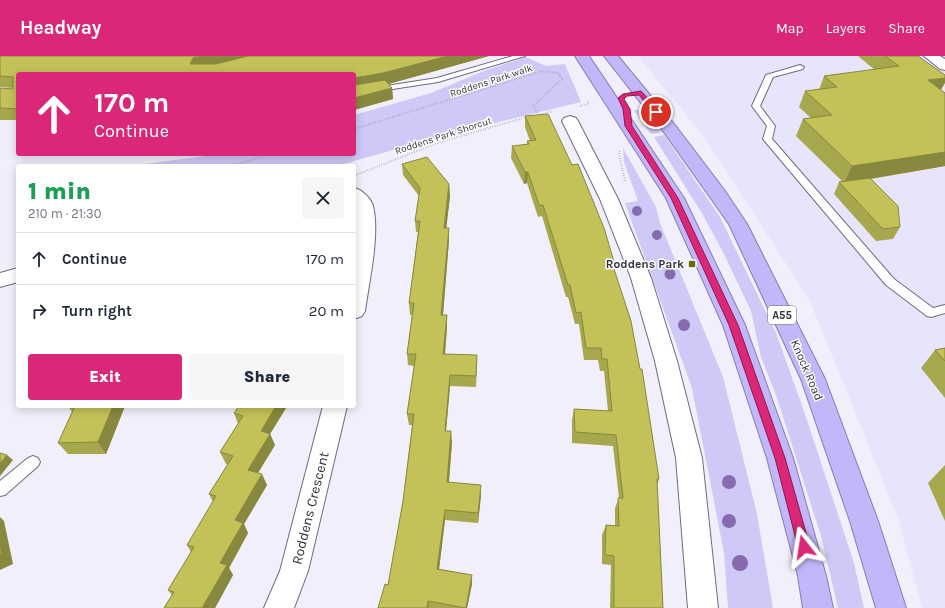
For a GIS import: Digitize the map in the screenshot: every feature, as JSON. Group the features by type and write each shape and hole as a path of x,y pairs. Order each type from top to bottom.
{"highway":[{"path":"582,56 675,198 734,325 780,458 812,576 818,608"},
{"name":"Knock Road","path":"611,56 641,92 719,195 738,224 813,379 864,521 890,608"},
{"path":"628,126 626,109 621,98 625,95 641,92"}],"street":[{"path":"931,56 945,66"},
{"path":"568,113 609,199 635,264 666,362 689,458 703,608"},
{"path":"356,195 364,205 365,242 356,298"},
{"path":"0,280 16,276"},
{"name":"Roddens Crescent","path":"279,608 294,571 335,408"}],"lane":[{"path":"356,93 438,80 521,56"},
{"path":"800,67 770,75 756,106 771,126 767,139 890,282 931,313 945,309"},
{"path":"0,490 33,462"}],"path":[{"name":"Roddens Park walk","path":"356,128 542,71 558,73 562,79 533,106 539,115"},
{"path":"539,115 568,113 588,104 587,98"},
{"name":"Roddens Park Shorcut","path":"356,174 393,158 442,141 506,122 539,115"},
{"path":"238,164 264,156"}],"shaded area":[{"path":"638,56 945,56 945,608 922,608 898,518 809,299 704,137"},
{"path":"526,57 546,66 565,64 581,102 454,133 343,164 146,164 205,156 356,156 356,114 431,93 484,71"},
{"path":"645,109 661,132 651,134 634,110"},
{"path":"664,135 720,217 776,333 805,414 854,563 864,608 838,608 821,536 777,398 761,357 751,311 725,256 703,215 654,137"},
{"path":"623,148 656,207 660,223 723,377 757,514 773,608 728,608 724,553 692,388 625,203 638,201 624,162"}],"building":[{"path":"0,56 202,56 193,58 190,64 216,64 248,56 448,56 383,73 356,78 356,72 16,72 16,109 0,108 0,88 13,89 13,77 0,76"},
{"path":"885,56 918,56 945,75 945,78 928,80 945,93 945,152 852,166 803,119 832,115 805,91 837,87 824,76 899,66"},
{"path":"385,80 392,88 356,97 356,85"},
{"path":"548,114 572,165 578,164 604,228 615,265 613,266 631,321 640,369 642,369 659,479 657,479 663,608 614,608 614,556 605,555 606,525 619,526 618,498 623,498 616,435 575,432 574,409 612,411 607,359 602,359 601,348 586,348 581,312 576,313 570,285 568,285 543,205 539,205 528,172 525,172 512,146 529,144 527,141 536,140 525,116"},
{"path":"427,157 449,184 444,228 449,228 441,315 447,315 443,354 477,355 476,376 450,375 445,431 451,431 447,482 481,485 478,513 445,510 437,569 472,575 466,608 428,601 427,608 378,608 385,584 388,585 403,501 414,414 407,414 416,354 407,354 414,303 409,303 420,221 415,221 420,188 402,164"},
{"path":"870,178 898,206 900,227 883,229 839,182"},
{"path":"945,348 945,361 935,350"},
{"path":"74,408 112,408 98,442 58,443"},
{"path":"238,408 275,408 261,431 270,434 248,470 262,474 235,520 243,523 220,563 227,565 202,608 164,608 174,592 168,590 194,547 187,545 216,496 209,494 233,456 220,452 243,416 234,413"},
{"path":"0,453 7,455 0,463"}],"place":[{"name":"Roddens Park","path":"692,264"}],"route":[{"path":"656,112 641,92 625,95 621,98 626,109 628,126 675,198 734,325 780,458 804,547"}]}
